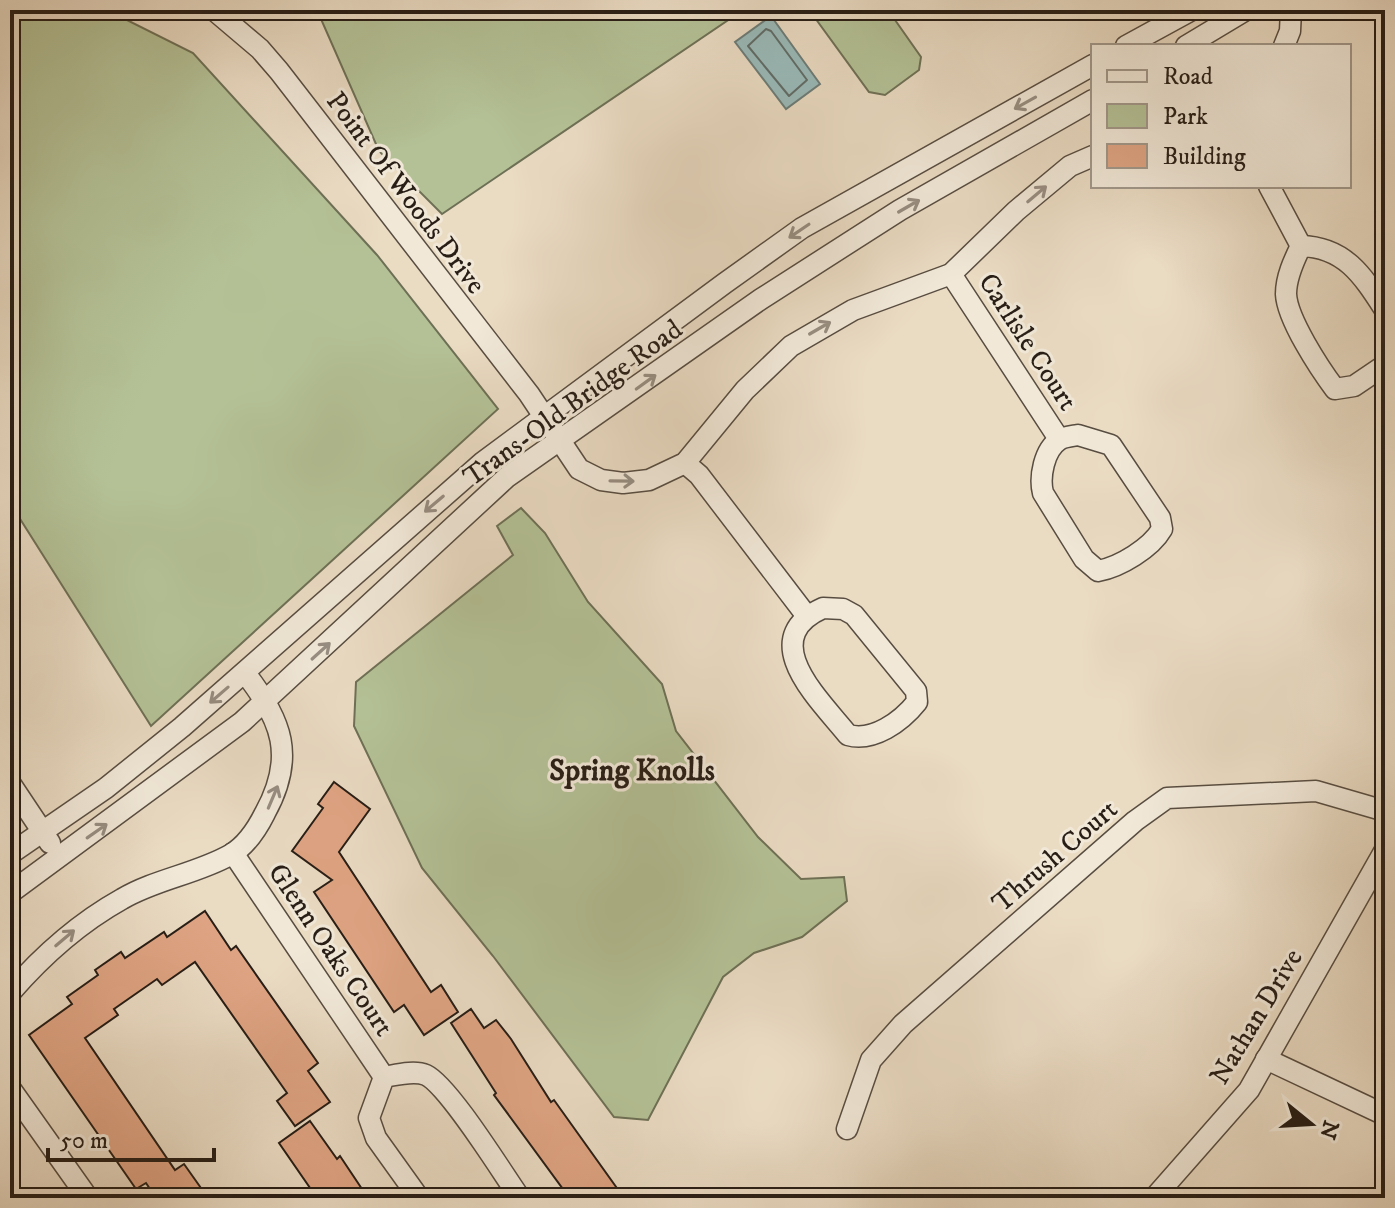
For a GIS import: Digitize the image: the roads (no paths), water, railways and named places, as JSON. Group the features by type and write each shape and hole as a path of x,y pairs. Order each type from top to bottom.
{"street":[{"name":"Point Of Woods Drive","path":"214,10 260,49 302,100 529,394 543,419"},
{"path":"1130,44 1192,10"},
{"path":"1189,44 1246,10"},
{"path":"1285,44 1290,31 1291,10"},
{"name":"Trans-Old Bridge Road","path":"10,854 106,788 245,673 417,518 543,419 802,228 1091,66"},
{"name":"Trans-Old Bridge Road","path":"10,893 139,801 266,701 507,477 560,443 761,299 900,210 1091,101"},
{"name":"Carlisle Court","path":"543,419 579,469 601,480 623,483 649,480 685,463 745,390 791,346 853,310 951,274 1016,211 1070,166 1091,157"},
{"path":"1270,188 1301,246"},
{"path":"1301,246 1323,247 1343,257 1361,273 1385,310"},
{"path":"1301,246 1293,261 1286,294 1291,314 1327,379 1335,389 1345,390 1385,365"},
{"name":"Carlisle Court","path":"951,274 1059,439"},
{"name":"Carlisle Court","path":"1078,435 1111,445 1160,518 1162,529 1156,540 1111,569 1098,571 1091,568 1043,493 1040,482 1043,468 1059,439 1078,435"},
{"path":"685,463 806,615"},
{"path":"823,608 843,609 854,615 916,691 917,702 910,711 875,735 859,738 848,735 797,670 791,650 796,630 806,615 823,608"},
{"name":"Glenn Oaks Court","path":"10,993 63,939 91,917 156,883 233,853 255,832 268,809 283,763 278,726 266,701 245,673"},
{"path":"10,783 59,858"},
{"name":"Thrush Court","path":"847,1129 871,1060 903,1024 1135,821 1167,798 1316,791 1385,811"},
{"name":"Nathan Drive","path":"1154,1198 1249,1090 1385,850"},
{"name":"Glenn Oaks Court","path":"233,853 384,1077"},
{"path":"1266,1059 1385,1115"},
{"name":"Glenn Oaks Court","path":"384,1077 404,1073 426,1075 444,1091 520,1198"},
{"name":"Glenn Oaks Court","path":"384,1077 369,1118 376,1138 419,1198"},
{"path":"10,1088 88,1198"}],"water":[{"path":"771,16 820,84 786,109 735,42"}],"district":[{"name":"Spring Knolls","path":"632,770"}]}
